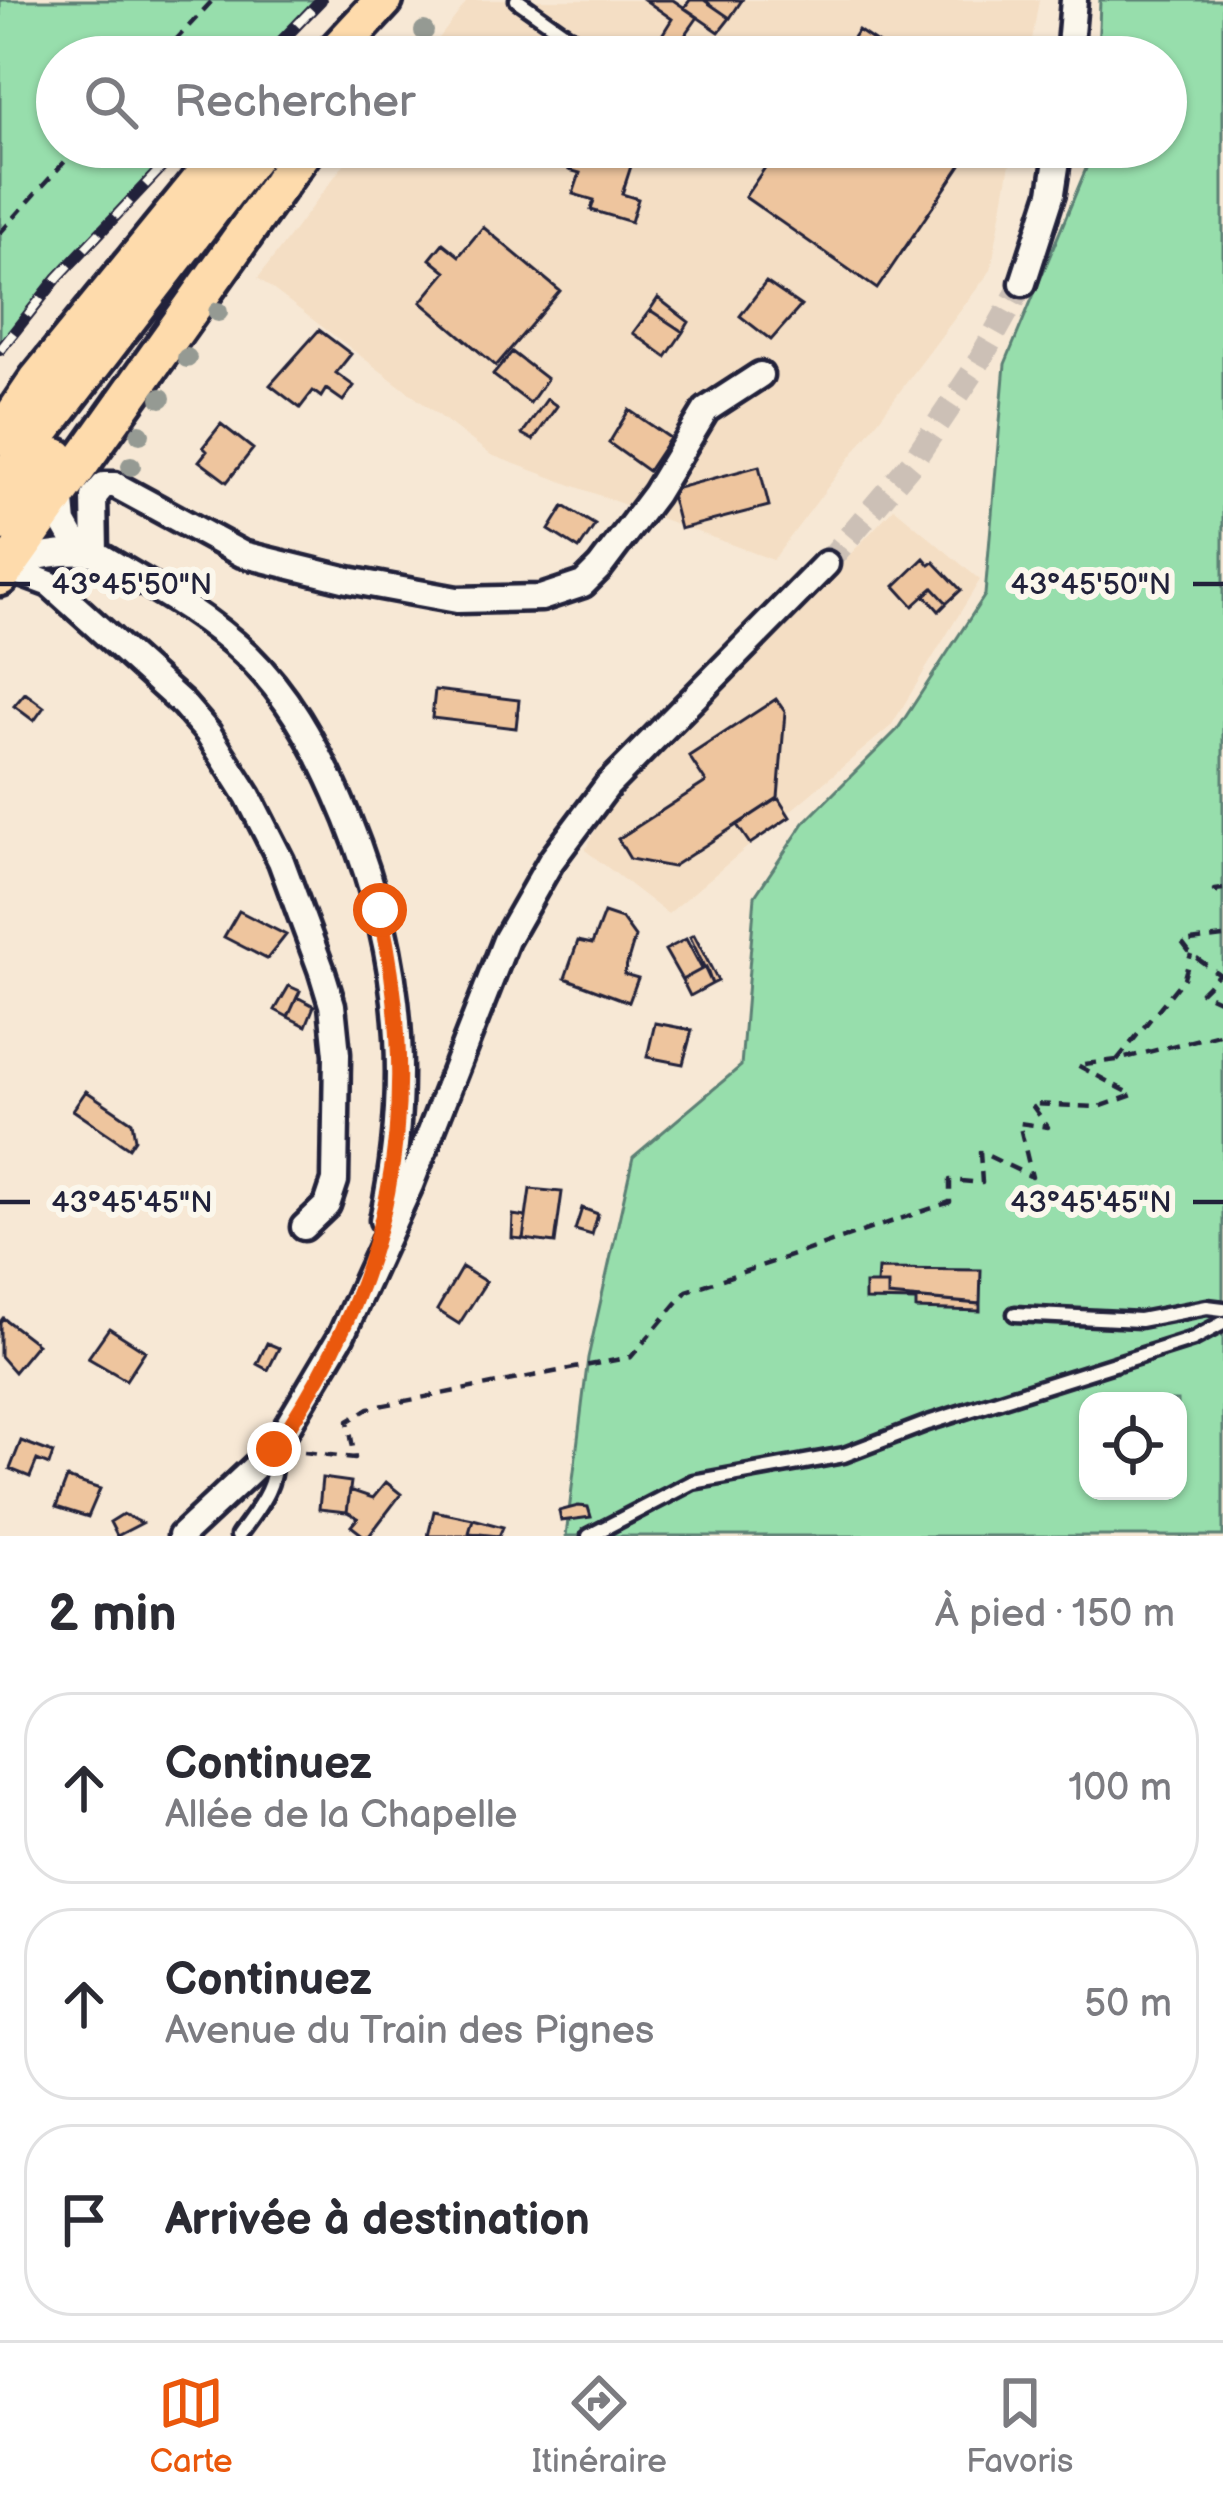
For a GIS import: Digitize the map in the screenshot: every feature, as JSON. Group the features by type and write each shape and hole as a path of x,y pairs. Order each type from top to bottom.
{"main road":[{"path":"351,36 384,0"},
{"path":"379,36 402,0"},
{"path":"0,436 95,306 210,168"},
{"path":"2,482 244,168"},
{"path":"2,564 62,488 291,168"},
{"path":"0,522 139,356 176,330"}],"street":[{"path":"1071,36 1074,0"},
{"path":"1023,283 1056,168"},
{"path":"94,553 94,497 104,485 115,485 242,554 457,600 541,598 583,584 600,567 655,494 706,410 760,375"},
{"path":"62,488 64,523 73,538 209,622 265,673 306,730 348,819 380,910 393,969 400,1088 393,1173 364,1286"},
{"path":"2,564 61,551 94,553"},
{"path":"181,1536 274,1449 341,1336 410,1185 506,940 550,861 608,785 826,563"},
{"path":"2,564 50,584 183,704 208,733 248,796 281,861 322,969 337,1042 335,1181 327,1204 304,1227"},
{"path":"400,1088 447,1087"}],"lane":[{"path":"517,0 568,36"},
{"path":"1015,1314 1140,1320 1207,1306 1223,1310"},
{"path":"589,1536 694,1482 844,1455 928,1423 1193,1339 1223,1323"},
{"path":"239,1536 270,1490 277,1471 274,1449"}],"path":[{"path":"180,36 213,0"},
{"path":"0,233 59,168"},
{"path":"1223,937 1182,942 1220,974 1201,992 1223,1002"},
{"path":"1118,1060 1184,978 1191,954"},
{"path":"274,1449 355,1458 348,1421 369,1408 631,1357 687,1292 950,1202 950,1180 982,1183 980,1152 1032,1177 1019,1123 1048,1127 1031,1103 1100,1107 1133,1095 1078,1065 1223,1034"}],"shaded area":[{"path":"468,0 1039,0 1033,36 441,36"},
{"path":"341,168 1009,168 991,270 773,560 491,455 258,278"},
{"path":"894,508 980,580 891,726 668,914 585,850 603,815"}],"green space":[{"path":"0,0 321,0 286,36 36,36 36,168 161,168 58,277 0,350"},
{"path":"1100,0 1223,0 1223,1536 566,1536 588,1358 633,1157 741,1066 755,896 804,823 897,730 985,595 1005,364 1086,168 1187,168 1187,36 1099,36"}],"building":[{"path":"645,0 673,0 698,17 685,36 663,36 672,19"},
{"path":"690,0 704,0 730,18 719,32 684,8"},
{"path":"704,0 742,0 730,18"},
{"path":"630,168 622,194 638,199 631,222 591,210 594,200 573,194 580,173 569,170"},
{"path":"765,168 959,168 877,289 745,197"},
{"path":"483,227 560,291 496,366 421,302 446,272 430,259 443,243 459,256"},
{"path":"766,282 801,306 771,340 740,316"},
{"path":"658,298 689,322 683,332 650,310"},
{"path":"650,310 683,332 666,357 633,333"},
{"path":"319,330 351,354 336,373 354,386 343,401 326,389 321,397 313,391 300,408 270,385"},
{"path":"512,352 547,379 530,403 493,375"},
{"path":"547,399 557,406 533,440 522,434"},
{"path":"629,410 670,438 648,471 609,443"},
{"path":"221,424 253,449 227,482 199,461 207,451 203,447"},
{"path":"759,466 769,506 680,529 670,490"},
{"path":"564,506 595,525 579,549 549,530"},
{"path":"924,558 961,590 947,603 933,588 913,606 895,586"},
{"path":"933,588 947,603 939,611 925,595"},
{"path":"435,690 519,700 516,728 432,718"},
{"path":"25,693 44,707 34,721 14,706"},
{"path":"776,699 785,712 778,798 672,867 630,859 618,839 706,782 689,756"},
{"path":"778,798 790,817 750,844 737,825"},
{"path":"239,911 286,935 267,959 224,937"},
{"path":"604,913 622,919 635,937 624,974 638,978 629,1002 565,978 578,941 592,944"},
{"path":"694,935 718,981 712,984 690,937"},
{"path":"686,939 702,969 682,980 665,950"},
{"path":"706,967 712,984 690,996 682,980"},
{"path":"289,986 300,991 288,1017 275,1010"},
{"path":"297,997 314,1006 306,1026 288,1017"},
{"path":"655,1023 692,1030 683,1064 647,1057"},
{"path":"86,1091 132,1122 135,1139 129,1148 73,1110"},
{"path":"530,1189 562,1192 555,1243 523,1239"},
{"path":"582,1208 598,1214 592,1235 575,1230"},
{"path":"513,1215 526,1217 523,1239 512,1238"},
{"path":"462,1267 486,1282 459,1324 437,1310"},
{"path":"878,1269 981,1270 980,1304 888,1296 888,1284 877,1284"},
{"path":"865,1284 888,1284 888,1296 980,1304 980,1311 916,1309 916,1301 865,1300"},
{"path":"3,1318 37,1344 14,1372 0,1356"},
{"path":"109,1328 145,1351 126,1380 88,1358"},
{"path":"267,1343 279,1348 268,1370 257,1364"},
{"path":"21,1441 53,1453 49,1465 37,1460 30,1477 10,1469"},
{"path":"67,1478 100,1489 88,1517 56,1507"},
{"path":"322,1478 351,1482 347,1512 319,1509"},
{"path":"386,1482 401,1494 369,1536 364,1536 351,1526 358,1518 347,1512 350,1490 373,1498"},
{"path":"588,1507 591,1517 561,1521 559,1511"},
{"path":"434,1511 473,1519 469,1533 482,1536 428,1536"},
{"path":"123,1514 142,1523 117,1536 110,1522"},
{"path":"473,1519 503,1527 499,1536 469,1533"}],"tunnel":[{"path":"826,564 913,461 973,372 1023,283"}],"railway":[{"path":"286,36 321,0"},
{"path":"0,350 58,277 161,168"}],"route":[{"path":"274,1449 341,1336 364,1286 393,1173 400,1088 398,1028 393,969 380,910"}]}
